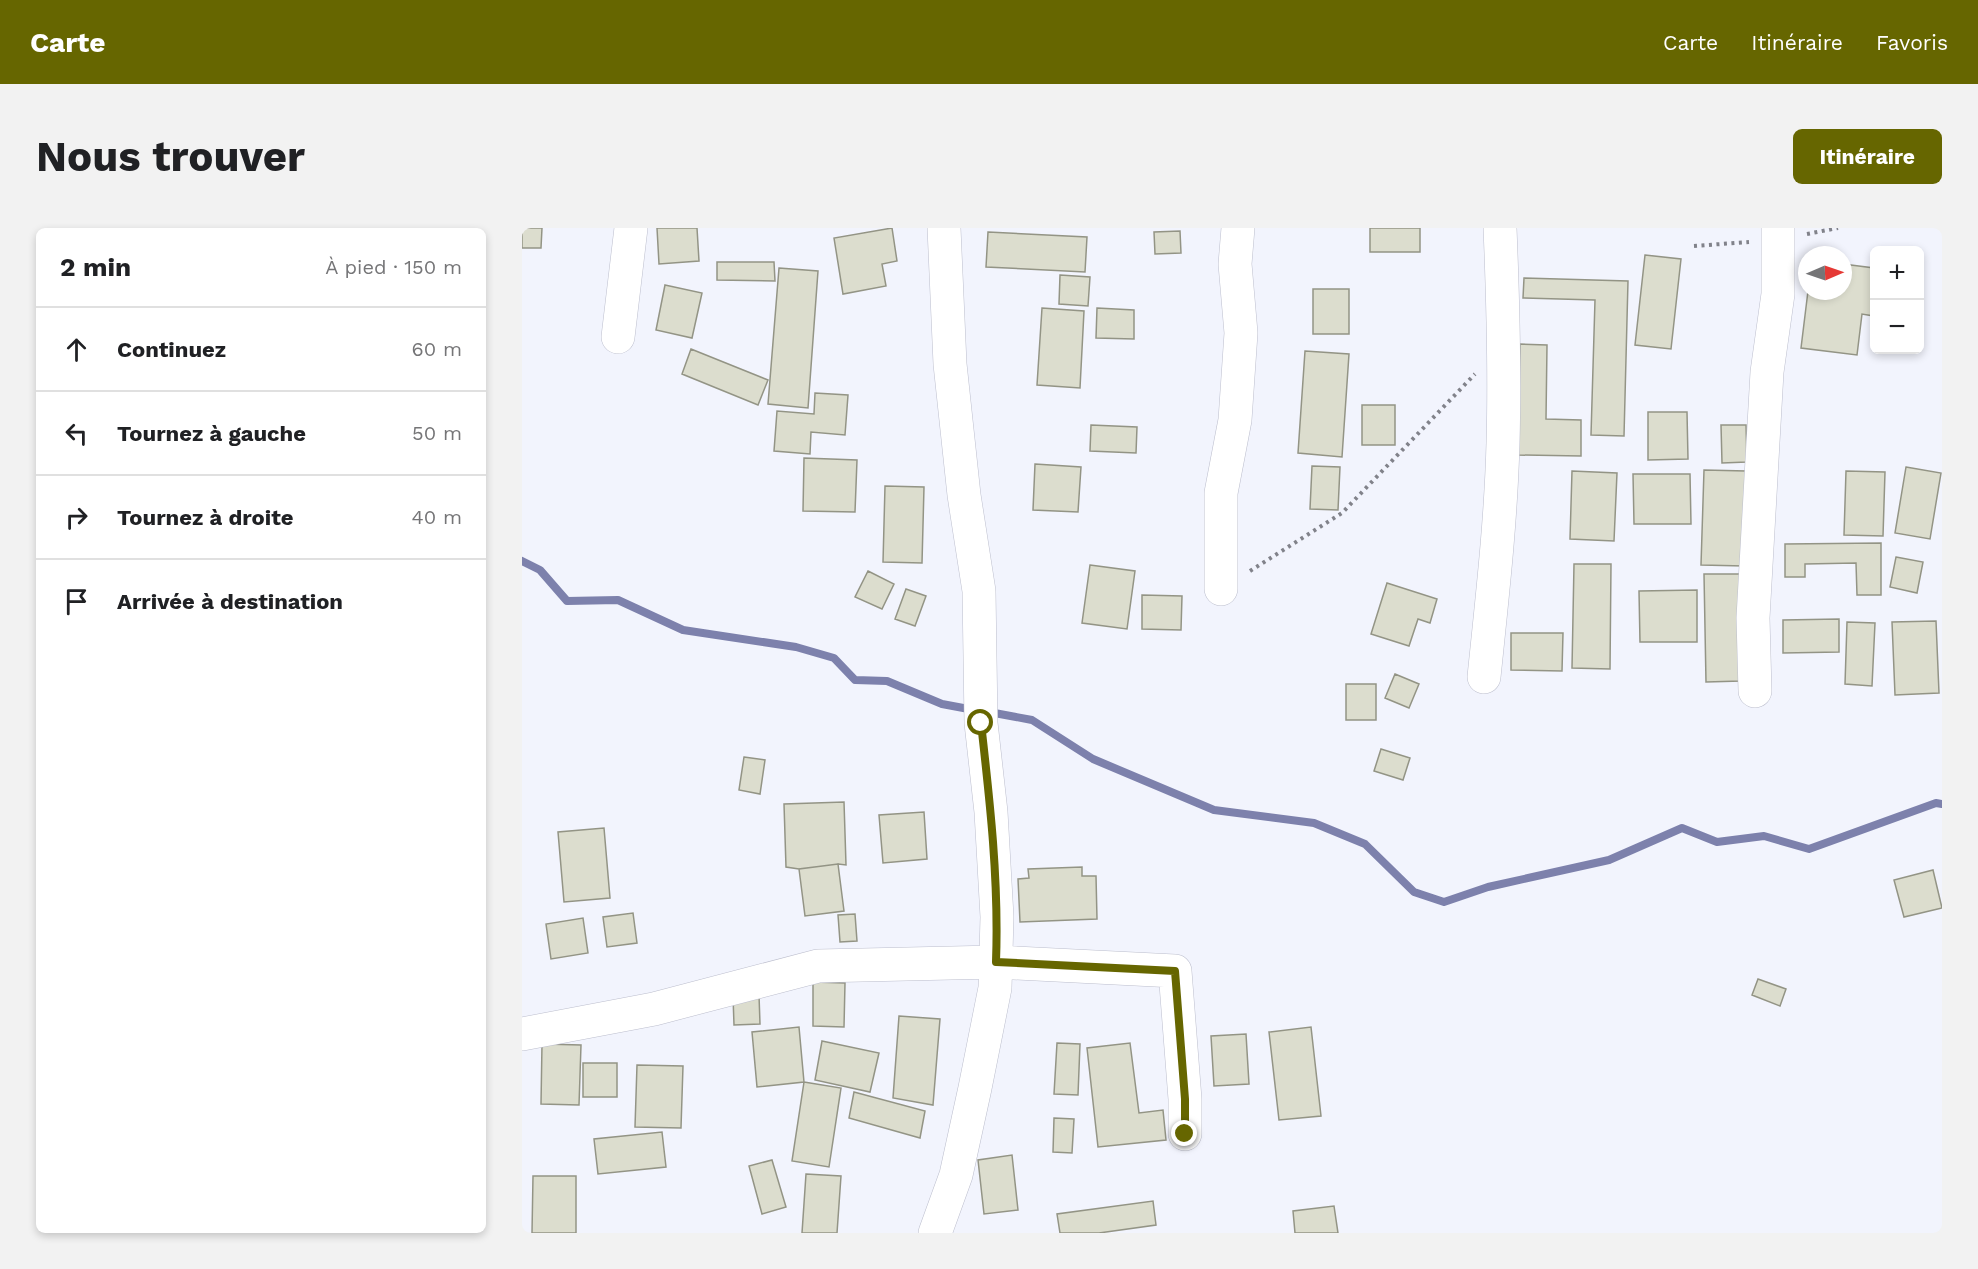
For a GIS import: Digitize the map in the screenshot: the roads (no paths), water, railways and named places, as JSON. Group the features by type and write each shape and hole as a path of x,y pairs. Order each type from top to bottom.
{"street":[{"path":"618,337 631,228"},
{"path":"935,1233 956,1175 995,988 997,917 992,824 981,723 979,591 964,495 950,364 944,228"},
{"path":"1221,589 1221,493 1235,420 1241,333 1236,264 1238,228"},
{"path":"1484,677 1495,569 1503,445 1505,343 1500,228"},
{"path":"1755,691 1753,618 1767,372 1778,294 1778,228"},
{"path":"522,1034 654,1008 818,966 996,962 1175,971 1185,1099 1185,1134"}],"waterway":[{"path":"522,561 540,570 567,601 618,600 683,630 796,647 834,658 855,680 887,681 942,704 974,710"},
{"path":"989,712 1032,720 1093,759 1214,810 1314,823 1365,844 1414,892 1444,902 1488,887 1609,860 1682,828 1717,842 1764,836 1809,849 1936,803 1942,804"}]}
